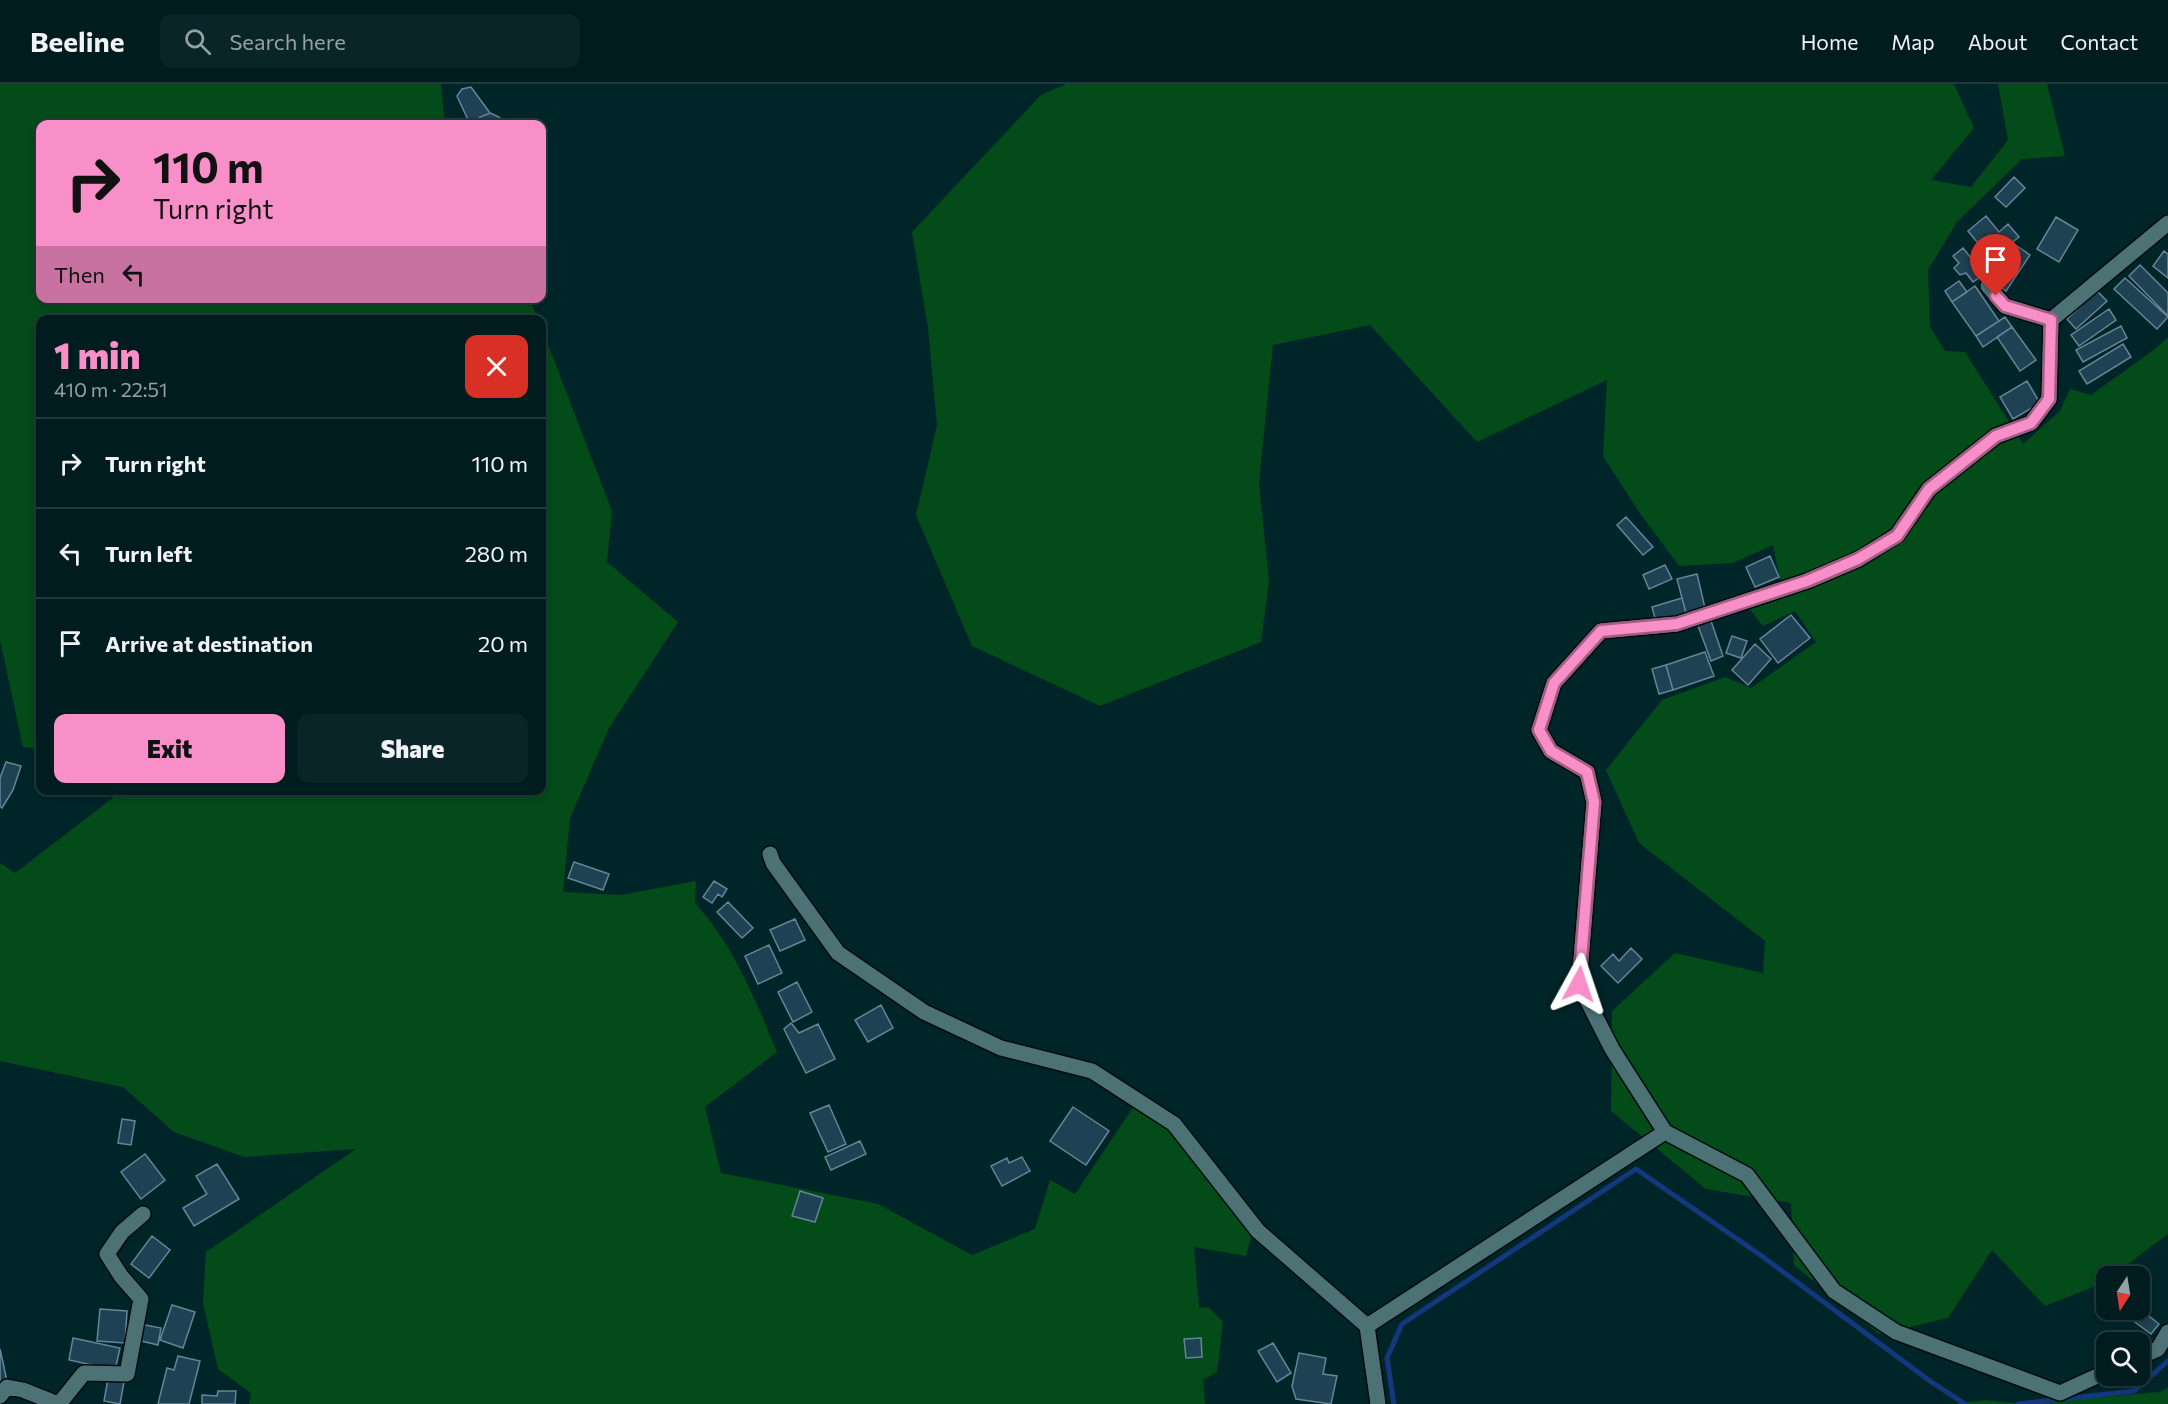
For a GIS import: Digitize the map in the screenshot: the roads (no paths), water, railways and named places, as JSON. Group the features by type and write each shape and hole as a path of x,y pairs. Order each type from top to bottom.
{"street":[{"path":"2096,1377 2060,1393 1896,1332 1834,1292 1747,1175 1665,1132 1612,1049 1579,984 1594,802 1587,772 1551,751 1539,730 1554,683 1601,631 1677,624 1807,581 1858,559 1897,536 1929,489 1996,436 2031,423 2049,399 2051,320 2168,223"},
{"path":"1988,286 2005,306 2051,320"},
{"path":"770,854 772,863 838,953 924,1012 1001,1048 1092,1071 1174,1124 1258,1231 1367,1326 1378,1404"},
{"path":"1367,1326 1665,1132"},
{"path":"0,1396 7,1387 23,1390 59,1404 84,1373 127,1374 141,1299 121,1276 108,1254 122,1232 143,1214"},
{"path":"2150,1352 2158,1349 2168,1332"}],"waterway":[{"path":"1394,1404 1387,1358 1402,1324 1636,1169 1759,1254 1930,1381 1965,1404"},
{"path":"2018,1404 2134,1391 2168,1361"}]}
